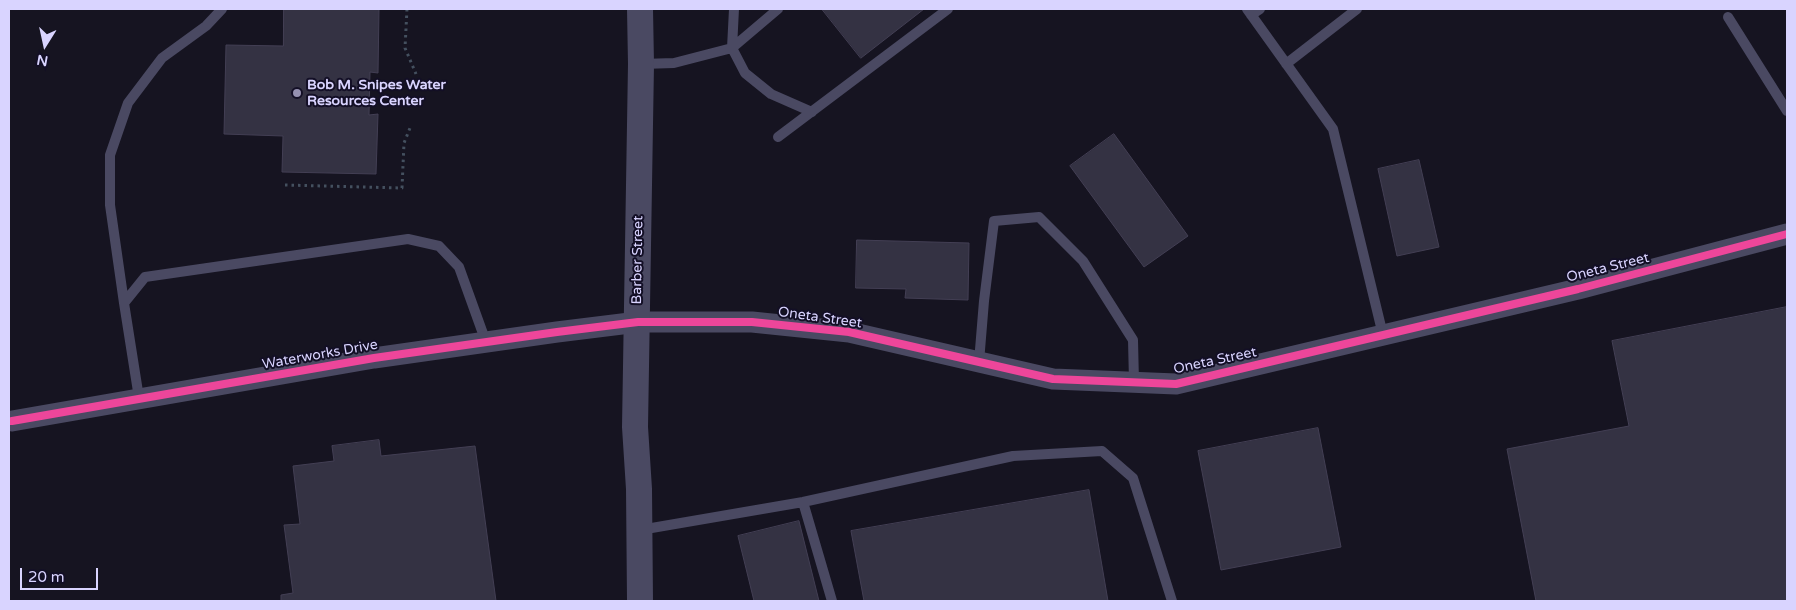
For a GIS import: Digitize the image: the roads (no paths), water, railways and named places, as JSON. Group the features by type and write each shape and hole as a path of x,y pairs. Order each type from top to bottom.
{"street":[{"name":"Barber Street","path":"640,9 638,322 635,427 639,489 640,601"},
{"name":"Oneta Street","path":"638,322 752,322 849,332 1053,379 1176,384 1578,289 1787,234"},
{"name":"Waterworks Drive","path":"10,421 374,358 638,322"}],"lane":[{"path":"140,398 110,204 110,155 128,103 162,58 206,26 222,9"},
{"path":"734,9 732,48 745,73 771,94 812,112"},
{"path":"641,64 674,63 732,48 778,9"},
{"path":"778,137 948,9"},
{"path":"1286,64 1357,9"},
{"path":"1253,11 1286,64 1333,129 1383,335"},
{"path":"1728,17 1787,111"},
{"path":"979,362 994,221 1038,217 1083,261 1133,340 1134,382"},
{"path":"124,303 145,277 408,239 440,246 459,267 486,342"},
{"path":"639,530 803,502 1013,456 1102,451 1133,478 1172,601"},
{"path":"803,502 832,601"}],"place":[{"name":"Bob M. Snipes Water Resources Center","path":"297,93"}]}
